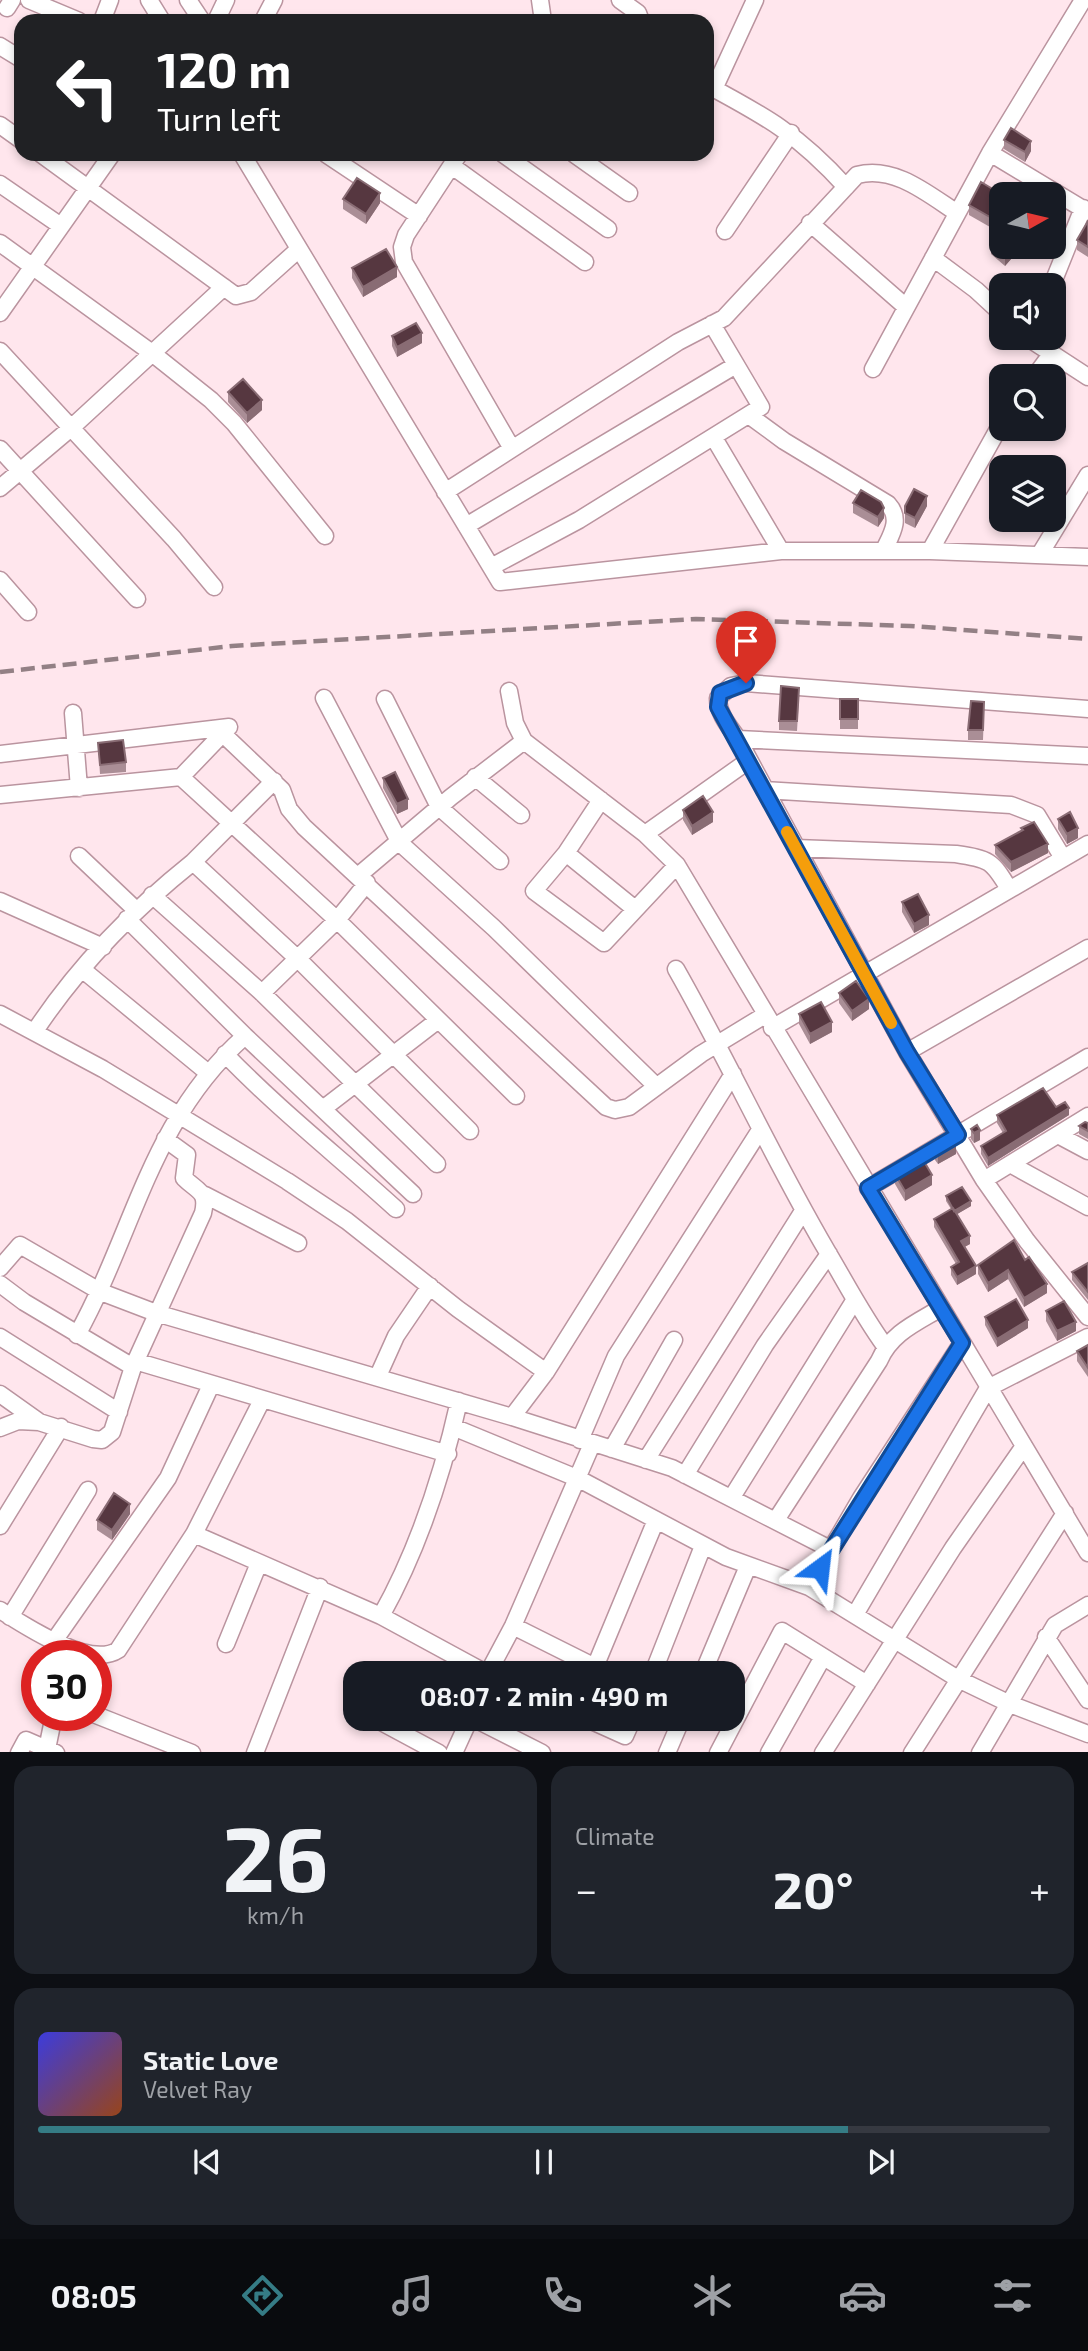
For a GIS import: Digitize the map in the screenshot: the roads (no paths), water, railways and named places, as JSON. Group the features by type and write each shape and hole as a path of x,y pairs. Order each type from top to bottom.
{"street":[{"path":"29,0 62,14"},
{"path":"620,0 638,14"},
{"path":"714,79 755,0"},
{"path":"873,369 990,153 1083,0"},
{"path":"714,89 791,133 817,155 846,187"},
{"path":"725,231 791,133"},
{"path":"990,153 1085,210 1057,273"},
{"path":"51,161 236,296 246,296 299,249"},
{"path":"0,313 35,268 107,161"},
{"path":"246,161 500,582 781,551 884,550 1088,557"},
{"path":"336,161 419,216"},
{"path":"455,161 406,235 402,247 404,262 511,447"},
{"path":"457,161 584,262"},
{"path":"513,161 608,229"},
{"path":"584,161 629,193"},
{"path":"445,492 511,447 737,306 810,223 857,175 880,173 916,186 957,213"},
{"path":"0,184 61,226"},
{"path":"810,223 906,307"},
{"path":"0,243 152,352 234,423 325,536"},
{"path":"933,258 989,302"},
{"path":"0,488 71,428 224,287"},
{"path":"492,567 579,520 761,407 712,324"},
{"path":"1046,350 1088,377"},
{"path":"0,351 174,538 214,587"},
{"path":"1044,364 1052,354"},
{"path":"466,526 736,365"},
{"path":"750,416 784,442 888,504 894,510 896,520 884,550"},
{"path":"714,438 781,551"},
{"path":"930,551 991,441"},
{"path":"0,449 136,600"},
{"path":"1040,554 1088,475"},
{"path":"0,580 28,612"},
{"path":"1088,709 746,683 731,686 718,698 718,707 738,739 907,1052 984,1180 1027,1241 1088,1317"},
{"path":"509,691 515,723 524,741 645,834 677,864 768,1022 1088,1553"},
{"path":"324,698 400,843 494,928 655,1085"},
{"path":"385,699 439,807 500,861"},
{"path":"73,713 79,788"},
{"path":"0,754 229,727 181,777 0,795"},
{"path":"223,734 282,790 295,817 606,1107 615,1110 629,1107 655,1085 719,1045 863,974 1088,844"},
{"path":"738,739 1088,756"},
{"path":"262,993 337,920 363,879 400,843 475,777 524,741"},
{"path":"645,834 748,761"},
{"path":"181,777 337,920 516,1096"},
{"path":"475,777 521,815"},
{"path":"35,1031 131,914 193,862 274,781"},
{"path":"764,790 1011,804 1037,816 1063,858"},
{"path":"601,800 566,853 534,891 604,943 677,864"},
{"path":"796,848 956,854 982,858 992,862 1009,889"},
{"path":"566,853 635,909"},
{"path":"79,856 244,1036 413,1194"},
{"path":"193,862 298,959 470,1131"},
{"path":"152,895 262,993 438,1164"},
{"path":"0,901 103,947"},
{"path":"907,1052 1088,948"},
{"path":"676,969 719,1045 803,1211 854,1301 885,1346"},
{"path":"83,970 207,1072"},
{"path":"0,1014 35,1031 179,1114 347,1221 546,1372"},
{"path":"324,1108 437,1021"},
{"path":"77,1335 101,1292 137,1195 179,1114 207,1072 244,1036"},
{"path":"225,1054 290,1119 396,1209"},
{"path":"868,1188 1088,1057"},
{"path":"512,1417 546,1372 733,1074"},
{"path":"984,1180 1088,1116"},
{"path":"494,1661 513,1626 579,1479 586,1442 616,1356 760,1130"},
{"path":"1058,1135 1088,1151"},
{"path":"166,1139 184,1151 188,1162 184,1178 205,1195 298,1243"},
{"path":"1010,1164 1088,1207"},
{"path":"0,1428 18,1421 39,1422 102,1440 112,1432 134,1364 202,1213 205,1195"},
{"path":"646,1460 803,1211"},
{"path":"0,1268 20,1245 101,1292 156,1313 378,1376 646,1460 732,1497 830,1549"},
{"path":"685,1475 765,1345 829,1254"},
{"path":"0,1284 77,1335 134,1364 448,1454"},
{"path":"378,1376 396,1336 430,1286"},
{"path":"732,1497 854,1301"},
{"path":"776,1520 879,1361 885,1346 896,1335 941,1308"},
{"path":"0,1337 119,1412"},
{"path":"856,1613 988,1388 1088,1337"},
{"path":"612,1449 674,1340"},
{"path":"809,1587 830,1549 962,1343"},
{"path":"55,1640 168,1478 211,1385"},
{"path":"0,1394 39,1422"},
{"path":"112,1654 118,1650 194,1534 262,1400"},
{"path":"381,1616 412,1557 448,1454 459,1401"},
{"path":"0,1526 61,1427"},
{"path":"453,1427 579,1479 703,1546 748,1566 809,1587 856,1613 958,1679 1010,1704 1039,1712 1088,1734"},
{"path":"823,1752 1024,1446"},
{"path":"52,1640 5,1613 88,1490"},
{"path":"915,1751 1065,1513"},
{"path":"604,1661 656,1520"},
{"path":"194,1534 320,1587 465,1661"},
{"path":"658,1661 703,1546"},
{"path":"226,1644 259,1563"},
{"path":"708,1661 748,1566"},
{"path":"255,1752 320,1587"},
{"path":"980,1752 1010,1704 1046,1637 1055,1625 1088,1605"},
{"path":"513,1626 583,1661"},
{"path":"718,1752 782,1631 867,1684"},
{"path":"1046,1637 1088,1700"},
{"path":"769,1752 823,1657"},
{"path":"112,1721 192,1752"},
{"path":"19,1752 26,1740 51,1751 53,1731"},
{"path":"398,1731 439,1752"},
{"path":"454,1752 464,1731"},
{"path":"498,1731 542,1752"},
{"path":"614,1731 625,1736 627,1731"},
{"path":"667,1752 676,1731"}],"railway":[{"path":"0,672 232,646 696,619 910,626 1088,639"}]}
